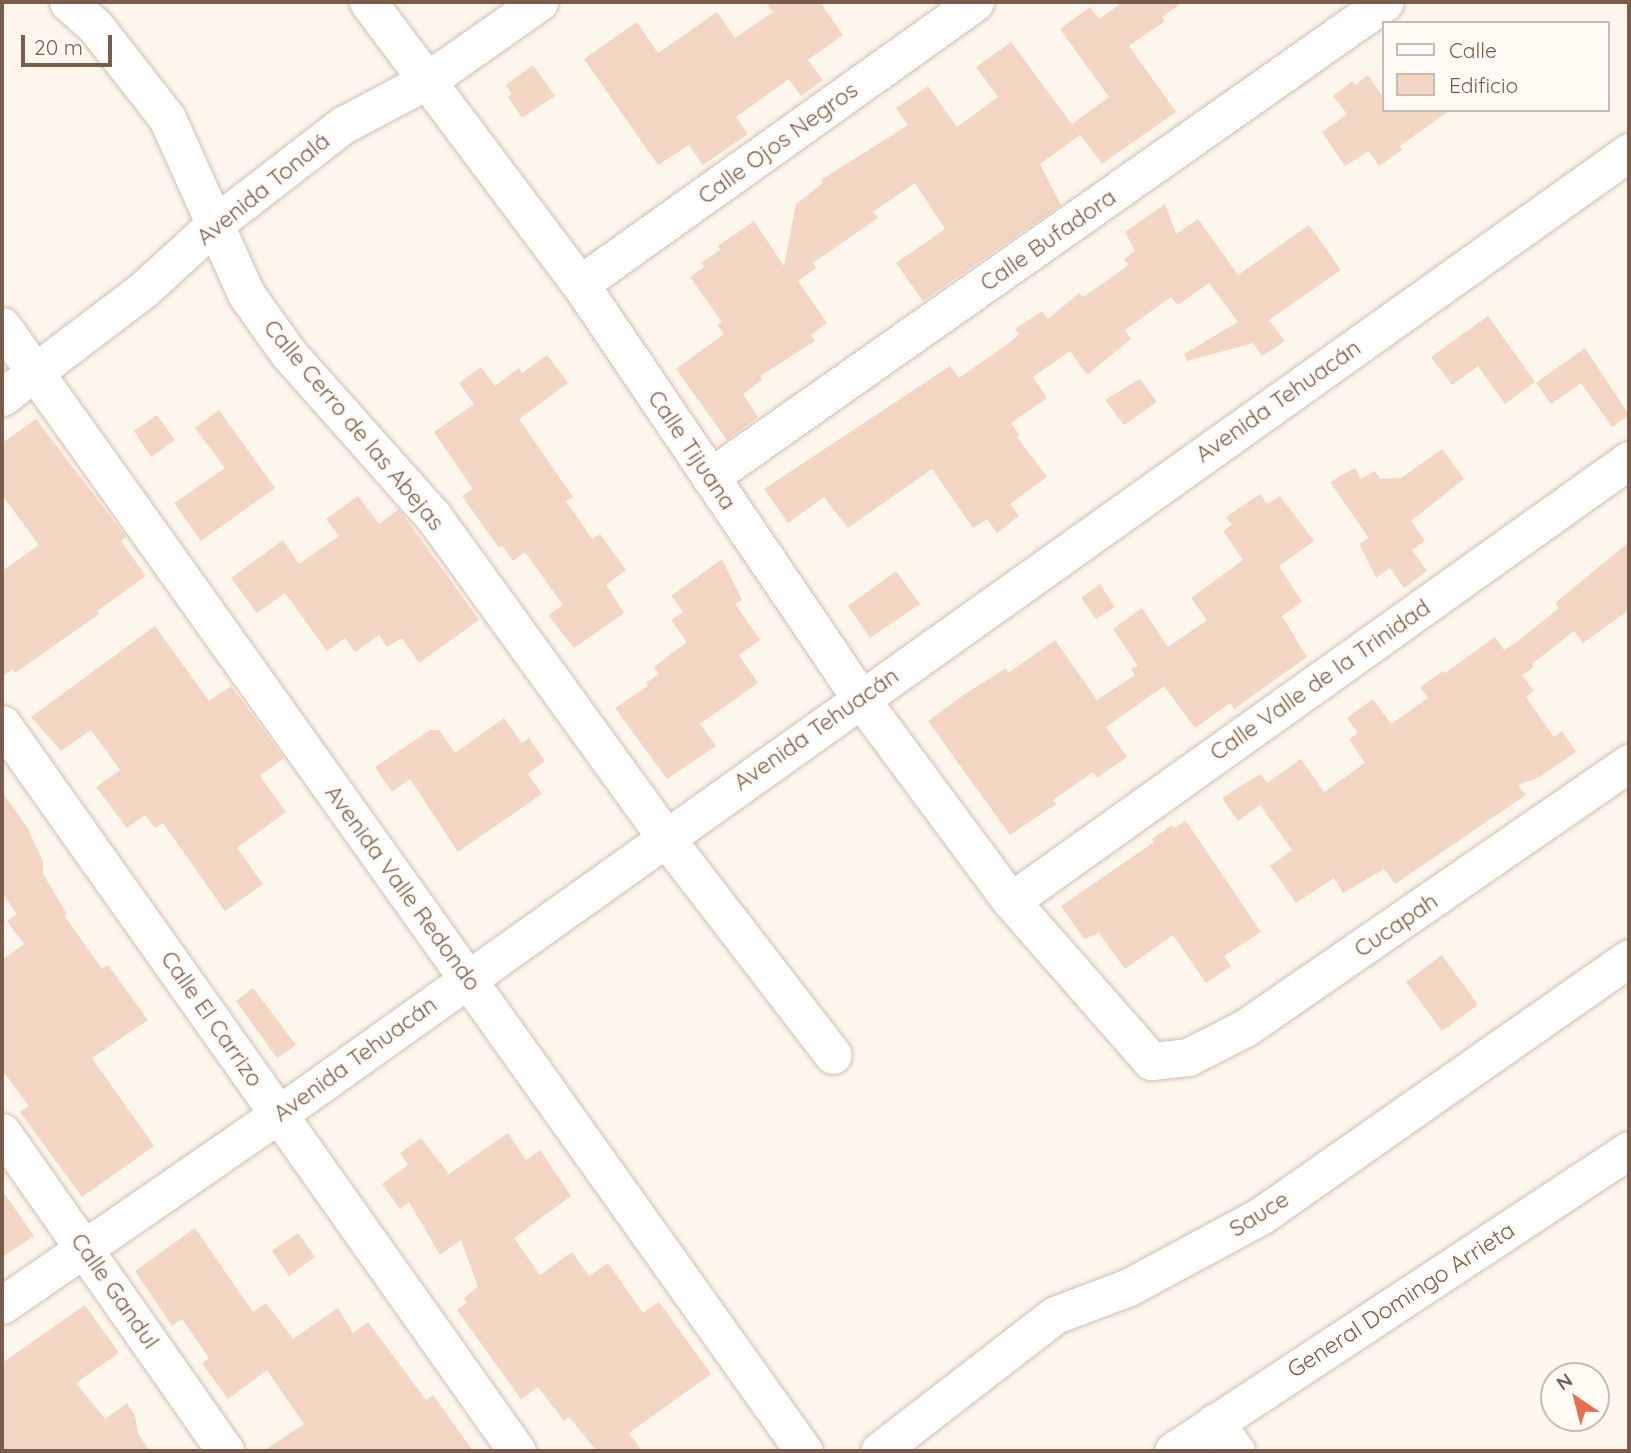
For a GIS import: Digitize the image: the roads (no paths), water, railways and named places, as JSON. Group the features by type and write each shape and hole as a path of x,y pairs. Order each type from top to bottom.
{"street":[{"name":"Calle Cerro de las Abejas","path":"68,2 95,26 167,118 246,294 275,334 433,516 665,836 834,1055"},
{"name":"Calle Tijuana","path":"368,2 580,285 860,698 1011,901 1151,1061"},
{"name":"Avenida Tonalá","path":"2,397 143,290 216,223 343,125 428,80 540,2"},
{"name":"Calle Ojos Negros","path":"580,285 975,2"},
{"name":"Calle Bufadora","path":"710,477 1385,2"},
{"name":"Avenida Tehuacán","path":"2,1305 279,1114 665,836 1629,152"},
{"name":"Avenida Valle Redondo","path":"2,326 804,1451"},
{"name":"Calle Valle de la Trinidad","path":"1011,901 1629,460"},
{"name":"Calle El Carrizo","path":"2,724 517,1451"},
{"name":"Cucapah","path":"1151,1061 1188,1057 1245,1028 1629,764"},
{"name":"Sauce","path":"879,1451 1055,1315 1129,1287 1262,1215 1629,958"},
{"name":"Calle Gandul","path":"2,1132 225,1451"},
{"name":"General Domingo Arrieta","path":"1173,1451 1629,1150"},
{"path":"1215,1422 1236,1451"}]}
